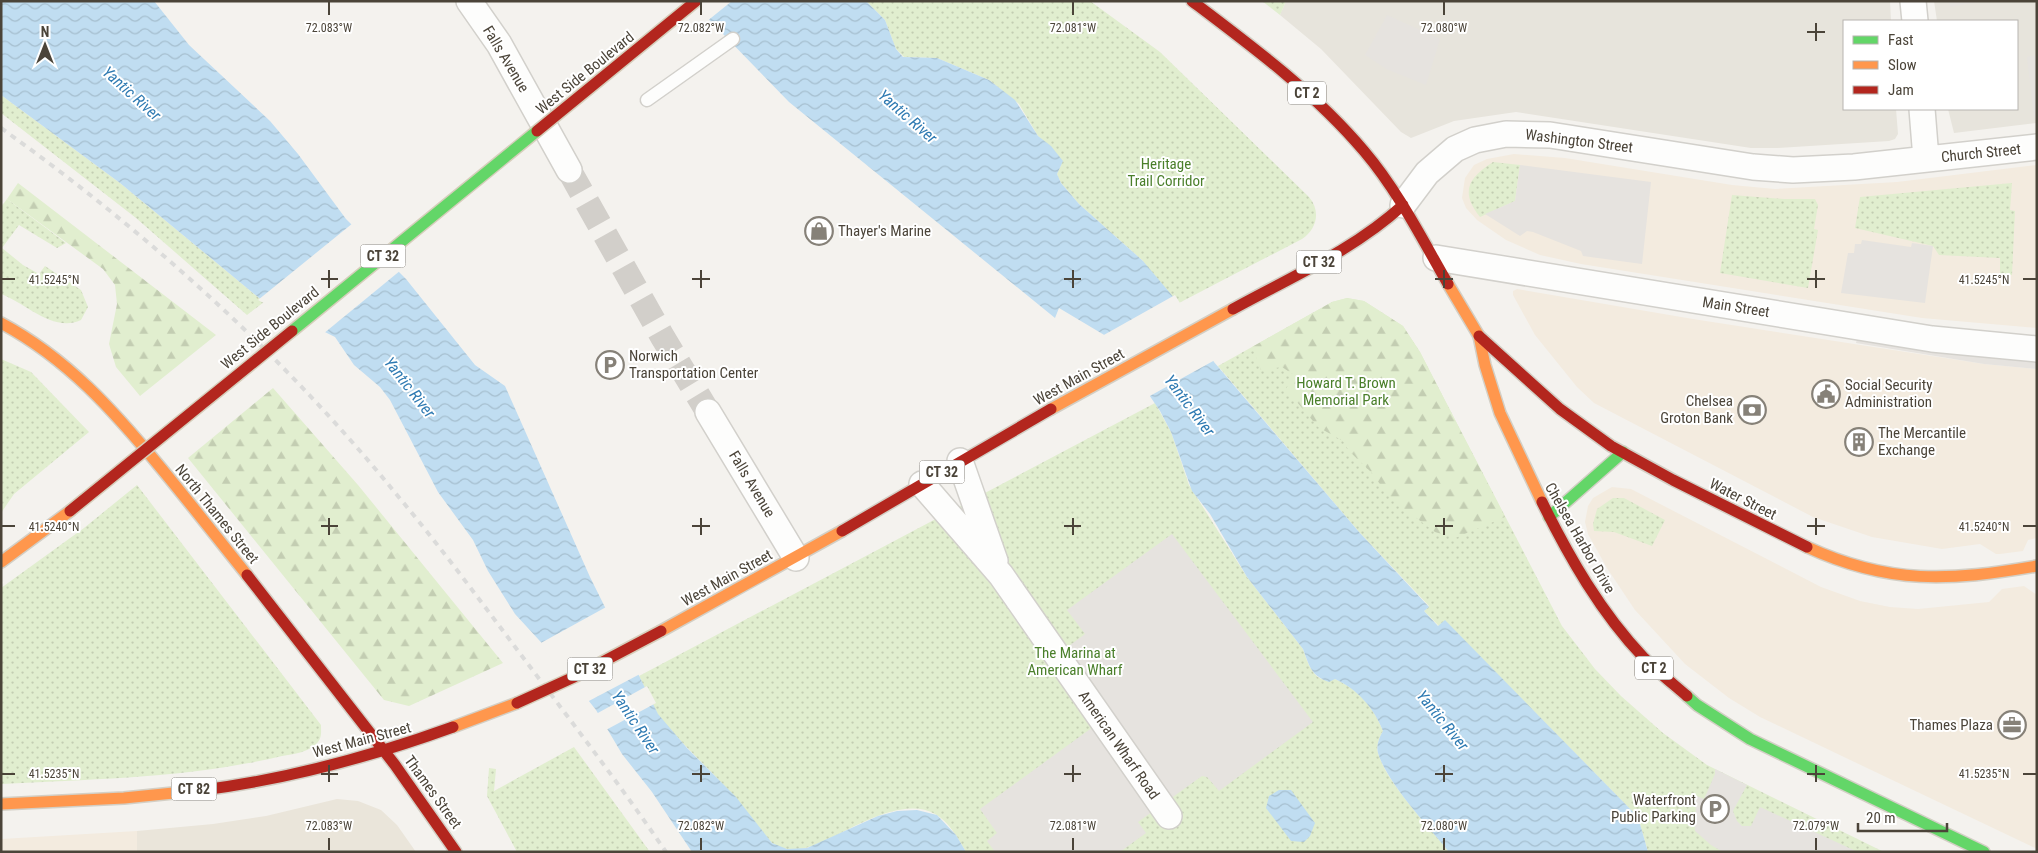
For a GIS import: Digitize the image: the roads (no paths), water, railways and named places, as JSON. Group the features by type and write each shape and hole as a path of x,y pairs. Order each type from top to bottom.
{"main road":[{"name":"West Side Boulevard","path":"1,562 70,511 696,1"},
{"name":"CT 2","path":"1192,1 1266,57 1332,116 1371,159 1403,204"},
{"name":"Chelsea Harbor Drive","path":"1403,204 1436,258 1479,336 1488,377 1500,413 1571,559 1608,615 1644,658 1691,700 1764,747 1984,852"},
{"name":"West Main Street","path":"1,804 227,786 293,773 384,750 435,735 518,703 574,677 796,558 960,461 1089,388 1357,241 1382,224 1403,204"},
{"name":"North Thames Street","path":"1,323 31,339 59,359 112,410 221,541 384,750"},
{"name":"Water Street","path":"1479,336 1561,410 1623,452 1692,490 1794,541 1867,570 1896,576 1941,578 1986,574 2037,566"},
{"path":"1549,517 1623,452"},
{"name":"Thames Street","path":"384,750 456,852"}],"street":[{"name":"Falls Avenue","path":"469,1 499,44 570,170"},
{"path":"1913,1 1915,20"},
{"path":"1922,110 1926,159"},
{"name":"Washington Street","path":"1403,204 1428,173 1455,149 1475,140 1506,134 1558,136 1753,167 1793,170 1854,167 1926,159"},
{"name":"Church Street","path":"1926,159 2037,146"},
{"name":"Main Street","path":"1436,258 1932,338 2037,349"},
{"name":"Falls Avenue","path":"708,412 796,558"},
{"name":"American Wharf Road","path":"960,461 1000,575"},
{"name":"American Wharf Road","path":"922,484 1000,575 1169,816"}],"lane":[{"path":"647,100 733,39"}],"water":[{"name":"Yantic River","path":"1,1 154,1 189,45 270,121 298,154 346,219 406,279 475,365 505,386 590,577 658,714 687,748 736,797 772,843 787,849 807,848 878,816 897,811 917,810 937,815 956,835 966,852 692,852 652,792 622,754 596,710 550,652 515,614 488,571 473,540 438,492 390,400 380,387 354,365 335,337 264,302 120,183 1,95"},
{"name":"Yantic River","path":"691,1 866,1 885,20 896,49 903,57 937,58 989,80 1015,100 1038,136 1051,146 1063,161 1057,174 1061,183 1079,204 1143,261 1181,306 1214,362 1359,532 1429,607 1424,611 1438,626 1445,620 1638,817 1648,852 1449,852 1390,778 1377,747 1383,731 1370,707 1351,688 1343,683 1335,679 1329,682 1323,680 1314,673 1303,649 1247,577 1210,514 1192,491 1171,432 1160,411 1111,339 1059,308 1055,318 789,102"},
{"path":"1279,790 1291,790 1315,823 1310,836 1304,842 1291,841 1266,808 1269,796"}],"tunnel":[{"path":"569,170 662,336 708,412"}],"railway":[{"path":"1,128 109,210 212,299 261,345 354,444 448,559 600,759 666,852"}],"place":[{"name":"Thayer's Marine","path":"819,231"},
{"name":"Norwich Transportation Center","path":"610,365"},
{"name":"Social Security Administration","path":"1826,394"},
{"name":"Chelsea Groton Bank","path":"1752,410"},
{"name":"The Mercantile Exchange","path":"1859,442"},
{"name":"Thames Plaza","path":"2012,725"},
{"name":"Waterfront Public Parking","path":"1715,809"}],"park label":[{"name":"Heritage Trail Corridor","path":"1166,172"},
{"name":"Howard T. Brown Memorial Park","path":"1346,392"},
{"name":"The Marina at American Wharf","path":"1075,662"}]}
